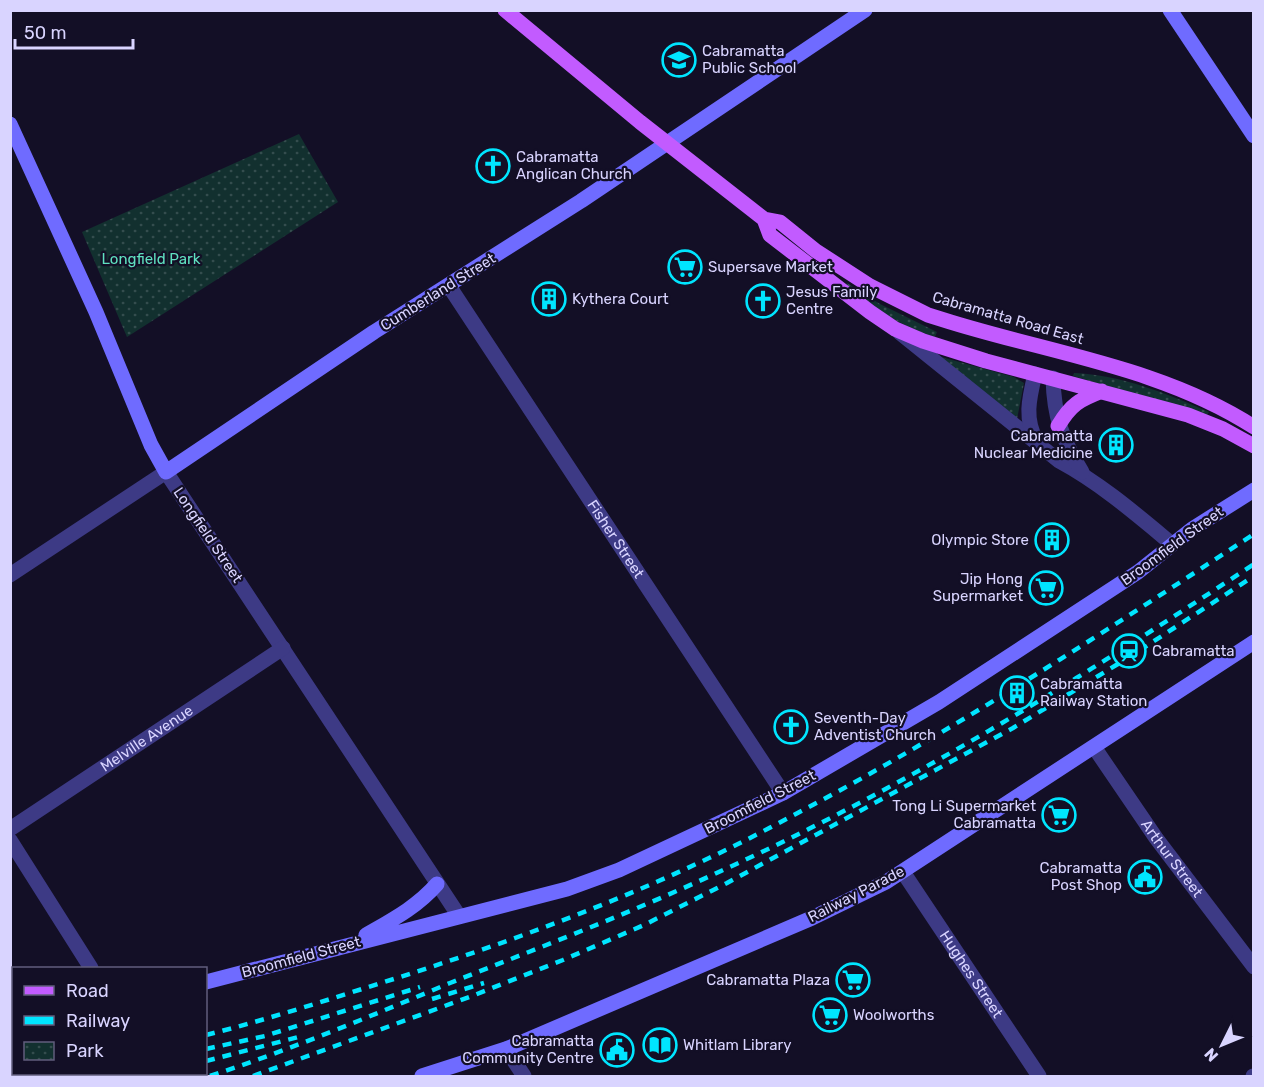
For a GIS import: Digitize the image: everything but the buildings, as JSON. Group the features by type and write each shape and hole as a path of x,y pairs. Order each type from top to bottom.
{"main road":[{"name":"Cabramatta Road East","path":"505,10 666,143 764,219 780,222 842,269 870,286 907,305 956,324 1175,387 1215,404 1254,428"},
{"name":"Cabramatta Road East","path":"764,219 770,235 895,329 962,354 1188,415 1223,429 1252,445"},
{"path":"1035,374 1041,347"},
{"path":"1053,378 1059,352"},
{"path":"1058,426 1076,403 1102,391"}],"street":[{"name":"Cumberland Street","path":"10,575 374,332 449,286 865,10"},
{"path":"1170,10 1254,136"},
{"name":"Longfield Street","path":"10,124 96,312 151,445 166,472 459,916"},
{"name":"Fisher Street","path":"449,286 783,792"},
{"name":"Cabramatta Road East","path":"895,329 1059,461 1083,474 1172,544"},
{"path":"1035,374 1029,400 1028,418 1031,432 1039,445"},
{"name":"Cabramatta Road East","path":"1053,378 1053,396 1058,426 1066,447 1083,474"},
{"name":"Broomfield Street","path":"207,982 592,880 676,844 783,792 939,702 1138,572 1172,544 1254,489"},
{"name":"Railway Parade","path":"422,1077 506,1049 812,918 861,894 903,872 1254,642"},
{"name":"Melville Avenue","path":"10,828 283,648"},
{"name":"Arthur Street","path":"1094,747 1156,838 1254,967"},
{"path":"10,840 90,967"},
{"name":"Hughes Street","path":"903,872 1039,1077"},
{"path":"350,944 410,909 429,895 437,884"},
{"path":"506,1049 524,1077"}],"green space":[{"name":"Longfield Park","path":"299,134 338,202 127,337 82,232"},
{"path":"847,283 880,304 937,332 935,337 911,328 877,309 844,287"},
{"path":"934,355 1014,377 1024,383 1017,419"},
{"path":"1074,373 1126,381 1209,412 1207,415 1073,376"}],"railway":[{"path":"207,1035 325,1001 516,938 633,892 724,851 824,799 934,737 1042,671 1254,534"},
{"path":"210,1076 331,1032 621,915 791,838 927,766 993,728 1125,648 1254,564"},
{"path":"253,1076 472,996 644,925 727,883 1013,728 1131,656 1254,576"},
{"path":"432,999 484,983"},
{"path":"207,1049 265,1036 420,987"},
{"path":"207,1061 302,1036"},
{"path":"42,1076 56,1075"},
{"path":"115,1076 124,1075"}],"place":[{"name":"Cabramatta Public School","path":"679,60"},
{"name":"Cabramatta Anglican Church","path":"493,166"},
{"name":"Supersave Market","path":"685,267"},
{"name":"Kythera Court","path":"549,299"},
{"name":"Jesus Family Centre","path":"763,301"},
{"name":"Cabramatta Nuclear Medicine","path":"1116,445"},
{"name":"Olympic Store","path":"1052,540"},
{"name":"Jip Hong Supermarket","path":"1046,588"},
{"name":"Cabramatta","path":"1129,651"},
{"name":"Cabramatta Railway Station","path":"1017,693"},
{"name":"Seventh-Day Adventist Church","path":"791,727"},
{"name":"Tong Li Supermarket Cabramatta","path":"1059,815"},
{"name":"Cabramatta Post Shop","path":"1145,877"},
{"name":"Cabramatta Plaza","path":"853,980"},
{"name":"Woolworths","path":"830,1015"},
{"name":"Whitlam Library","path":"660,1045"},
{"name":"Cabramatta Community Centre","path":"617,1050"}]}
